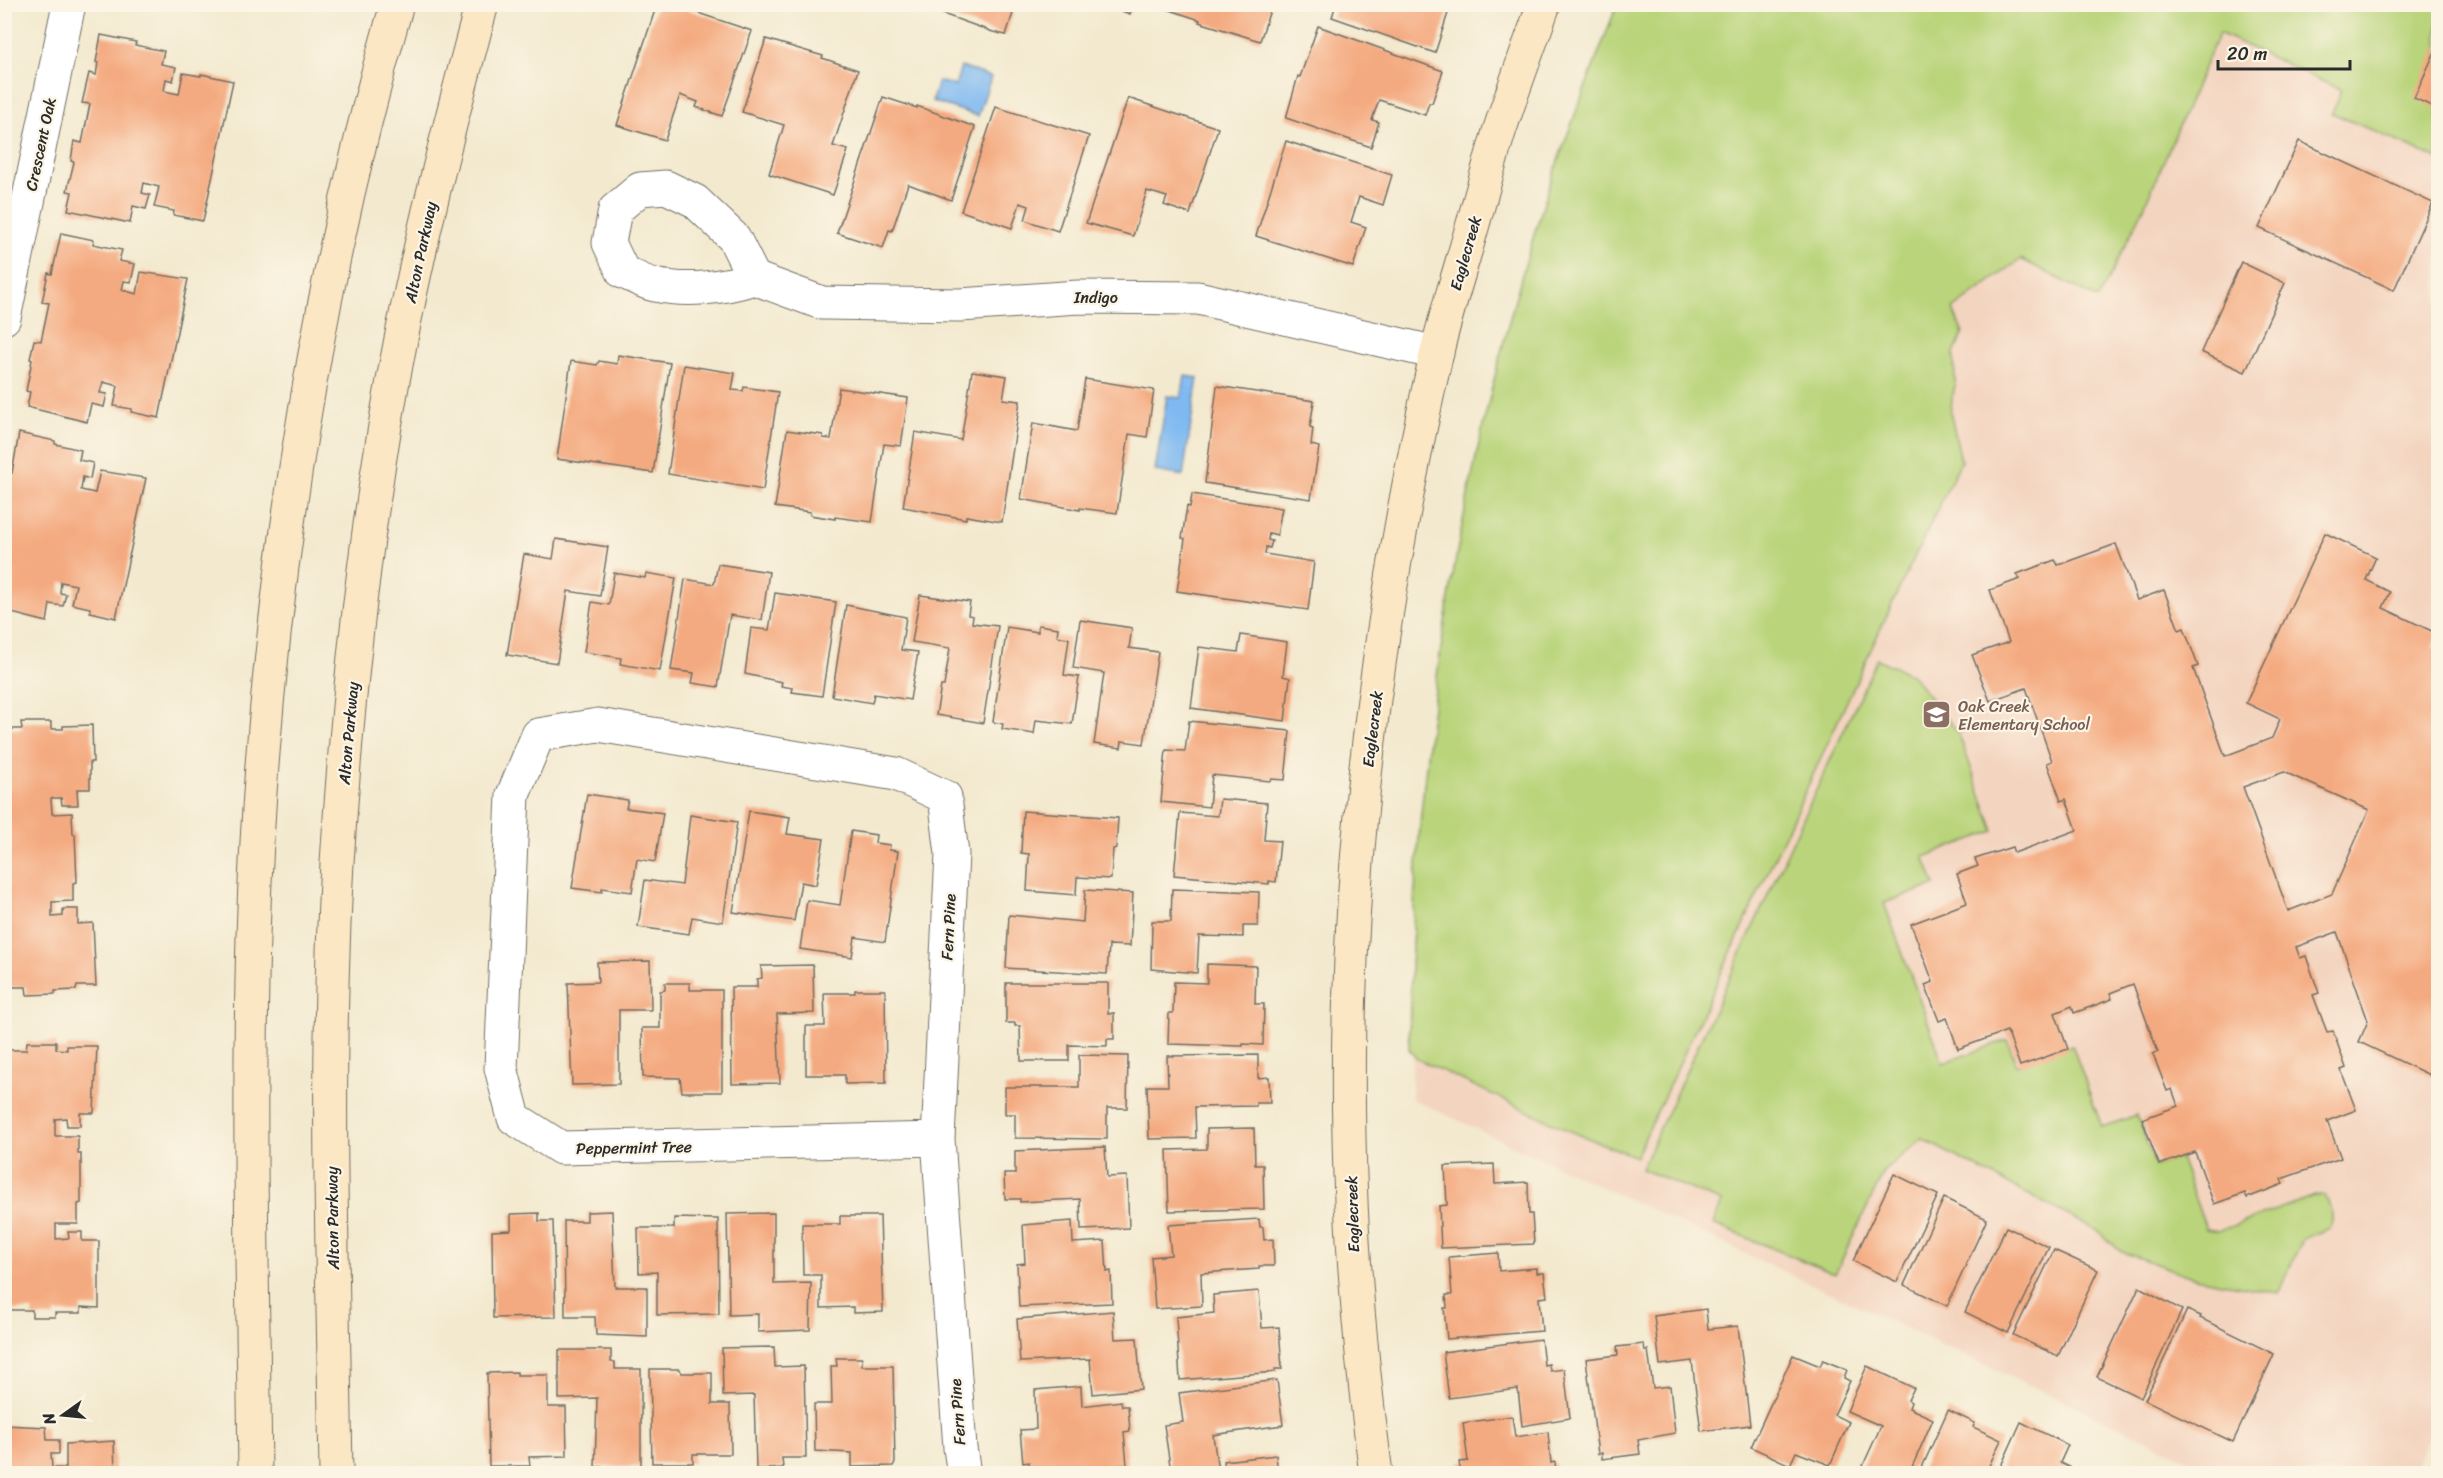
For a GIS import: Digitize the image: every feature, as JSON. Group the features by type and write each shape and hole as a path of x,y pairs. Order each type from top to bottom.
{"main road":[{"path":"255,1473 250,1110 251,1019 256,860 266,713 290,519 312,378 360,147 397,4"},
{"name":"Alton Parkway","path":"336,1473 332,1215 333,986 337,864 348,723 363,577 392,393 441,156 482,4"},
{"name":"Eaglecreek","path":"1376,1473 1365,1395 1355,1276 1349,1135 1354,904 1362,811 1382,639 1409,489 1437,353 1499,131 1544,4"}],"street":[{"name":"Crescent Oak","path":"4,318 18,182 69,4"},
{"name":"Indigo","path":"754,278 822,303 960,305 1078,297 1198,298 1437,353"},
{"name":"Fern Pine","path":"538,735 598,725 896,774 945,797 952,854 938,1139 960,1448 964,1473"},
{"name":"Peppermint Tree","path":"538,735 513,795 501,1068 514,1118 561,1148 938,1139"}],"shaded area":[{"name":"Oak Creek Elementary School","path":"1619,5 2158,5 2342,90 2332,113 2438,159 2438,1417 2412,1473 2218,1473 1412,1099 1412,990"}],"green space":[{"path":"1617,5 2438,5 2438,159 2332,113 2341,90 2219,33 2141,214 2098,299 2021,259 1953,309 1963,334 1954,353 1955,385 1950,411 1961,461 1899,589 1636,1157 1570,1131 1417,1059 1409,1049 1412,939 1431,719 1447,610 1467,501 1491,393 1519,286 1551,181"},
{"path":"1877,659 1911,674 1958,732 1994,831 1924,857 1935,885 1884,903 1943,1063 2007,1040 2017,1065 2072,1045 2102,1127 2137,1115 2155,1166 2180,1158 2206,1229 2219,1231 2314,1196 2325,1196 2332,1212 2331,1224 2329,1228 2303,1239 2278,1293 2195,1278 2120,1251 2100,1232 1922,1139 1885,1170 1835,1274 1713,1224 1722,1202 1641,1169"}],"water":[{"path":"961,67 991,77 978,116 932,101 938,81 955,86"},
{"path":"1185,376 1198,378 1183,476 1155,471 1167,396 1181,398"}],"building":[{"path":"657,4 671,4 752,31 722,116 696,107 698,102 680,95 665,140 617,125"},
{"path":"915,4 1016,4 1006,35"},
{"path":"1102,4 1133,4 1130,14"},
{"path":"1169,4 1272,4 1260,41 1199,22 1200,20 1167,9"},
{"path":"1336,4 1451,4 1435,53 1332,17"},
{"path":"1318,26 1443,71 1432,103 1429,103 1425,115 1379,100 1372,120 1379,122 1371,147 1286,118 1298,76 1300,77"},
{"path":"101,35 136,42 135,45 164,51 161,64 176,67 173,81 166,79 164,91 179,94 183,73 201,76 201,74 233,81 203,221 173,215 174,211 154,207 159,187 144,183 142,193 150,195 146,209 133,206 130,223 68,210 72,192 67,191 74,162 71,161 74,141 82,143 90,104 82,103 89,73 96,75"},
{"path":"766,39 823,56 822,58 858,70 833,146 848,150 833,195 769,174 784,125 742,112"},
{"path":"2438,45 2438,109 2414,98"},
{"path":"883,97 917,108 917,106 975,127 951,200 908,184 892,231 889,230 883,248 837,233"},
{"path":"1128,98 1218,128 1190,214 1164,205 1167,197 1147,191 1133,236 1086,223"},
{"path":"996,107 1089,136 1058,231 1025,220 1029,206 1020,203 1012,228 961,211"},
{"path":"1286,141 1392,175 1383,205 1359,197 1351,222 1366,227 1353,267 1256,236"},
{"path":"2299,141 2433,203 2394,290 2259,228"},
{"path":"61,233 94,240 93,244 122,250 119,261 135,264 131,282 124,281 122,290 137,294 141,272 188,279 159,418 114,406 118,386 103,382 100,393 107,394 104,407 91,404 87,422 27,407 30,392 26,391 32,360 30,359 34,340 41,341 49,303 42,302 48,273 52,274"},
{"path":"2241,262 2285,283 2245,372 2201,352"},
{"path":"618,355 670,363 653,473 557,459 571,361 597,365 599,361 617,364"},
{"path":"684,365 735,373 732,390 743,391 744,387 778,392 763,490 668,474"},
{"path":"972,371 1007,376 1003,399 1020,401 1002,522 966,516 966,519 903,507 915,432 961,440"},
{"path":"1085,379 1154,390 1147,437 1129,434 1117,513 1080,508 1080,510 1021,499 1033,423 1077,431"},
{"path":"1217,386 1314,401 1310,427 1313,428 1311,445 1319,447 1311,499 1205,483"},
{"path":"839,388 908,398 901,446 884,444 872,522 835,517 835,519 810,515 810,512 775,507 787,430 823,435 823,438 831,439"},
{"path":"19,433 55,441 55,444 81,450 79,460 93,463 90,479 83,477 81,490 95,493 100,471 146,478 116,618 90,612 90,608 72,604 76,585 61,582 60,593 66,594 63,606 50,604 47,622 4,611 4,513 7,502 5,501 5,481 6,473 12,473"},
{"path":"1192,494 1282,508 1277,535 1269,533 1268,540 1272,541 1270,548 1266,547 1265,554 1314,562 1308,610 1177,591 1185,539 1182,538 1187,506 1190,507"},
{"path":"2325,533 2376,557 2366,580 2390,592 2383,608 2438,634 2433,647 2438,649 2438,1079 2359,1042 2368,1021 2337,932 2296,947 2300,958 2306,956 2319,993 2313,995 2327,1032 2333,1031 2346,1068 2341,1070 2356,1110 2327,1121 2341,1158 2281,1179 2283,1184 2247,1198 2245,1193 2214,1204 2195,1152 2159,1165 2142,1119 2178,1106 2172,1089 2167,1091 2153,1054 2158,1052 2133,984 2110,993 2112,999 2074,1013 2072,1006 2055,1013 2068,1049 2020,1066 2007,1031 1958,1049 1947,1018 1939,1021 1925,985 1933,982 1911,924 1967,903 1957,874 1978,866 1975,859 2012,847 2014,853 2077,830 2066,799 2061,801 2047,763 2052,761 2026,688 1990,701 1972,655 2009,642 1990,590 2020,579 2017,574 2055,560 2058,565 2116,544 2137,600 2164,590 2179,630 2184,628 2198,666 2193,668 2225,756 2272,738 2280,719 2246,703","holes":["2284,772 2369,810 2332,894 2288,911 2243,787"]},
{"path":"556,539 608,547 600,596 568,591 557,663 507,655 524,554 553,559"},
{"path":"718,564 769,572 762,620 730,615 718,687 692,683 694,673 671,670 685,579 714,584"},
{"path":"614,573 645,578 646,573 676,578 660,671 620,664 621,658 584,652 592,602 609,605"},
{"path":"775,593 836,602 822,696 792,692 793,688 781,686 782,682 745,674 751,628 769,630"},
{"path":"920,595 970,602 968,615 973,616 972,623 998,626 983,723 936,715 941,686 944,686 950,648 912,642"},
{"path":"846,605 906,617 901,650 918,652 910,700 874,694 872,703 832,696"},
{"path":"1080,620 1132,628 1129,648 1158,652 1144,744 1122,741 1121,748 1094,744 1104,673 1073,668"},
{"path":"1038,625 1058,628 1057,636 1069,638 1064,675 1079,677 1072,724 1036,720 1034,734 1002,729 1003,724 993,722 1007,627 1038,632"},
{"path":"1241,635 1287,642 1283,676 1290,678 1285,721 1191,708 1199,647 1238,652"},
{"path":"1189,721 1290,731 1285,780 1271,779 1270,781 1212,775 1209,807 1161,802 1166,750 1185,751"},
{"path":"21,722 51,722 51,729 63,729 63,726 92,725 93,762 90,762 90,789 77,789 78,805 62,805 61,798 51,798 52,814 72,813 77,882 73,883 73,901 52,902 52,917 63,916 63,909 78,909 78,924 93,923 96,986 77,986 76,990 55,991 55,994 27,995 26,987 4,987 4,729 22,729"},
{"path":"587,794 628,800 626,808 663,813 655,862 637,859 632,892 602,888 602,892 572,888"},
{"path":"1220,799 1267,803 1264,840 1280,841 1276,882 1269,881 1269,884 1174,875 1180,813 1218,816"},
{"path":"749,811 790,817 787,834 824,839 816,885 801,882 794,921 733,912"},
{"path":"1023,811 1118,818 1111,879 1077,877 1076,895 1027,891 1029,854 1021,853"},
{"path":"690,815 737,822 723,922 692,917 689,934 638,927 645,880 682,885"},
{"path":"851,831 876,835 875,843 890,845 889,850 898,851 885,942 855,937 852,957 800,949 807,900 840,905"},
{"path":"1172,889 1259,892 1258,926 1243,926 1243,937 1199,936 1197,973 1151,969 1152,921 1171,921"},
{"path":"1085,890 1133,893 1130,946 1109,945 1107,974 1006,968 1009,915 1083,922"},
{"path":"650,961 651,1010 619,1010 619,1084 572,1085 568,983 598,982 597,962"},
{"path":"1207,964 1256,966 1255,1004 1264,1004 1263,1045 1168,1044 1169,1013 1173,1013 1174,982 1207,983"},
{"path":"813,965 814,1013 777,1014 780,1083 732,1084 731,987 757,987 757,979 762,978 761,966"},
{"path":"665,983 690,983 690,990 722,990 722,1092 682,1092 680,1078 643,1077 642,1028 660,1028 660,991 665,990"},
{"path":"1006,983 1108,983 1108,1014 1114,1013 1114,1039 1107,1039 1107,1046 1069,1045 1069,1061 1021,1061 1020,1026 1015,1026 1015,1023 1006,1023"},
{"path":"855,990 885,990 886,1083 845,1084 845,1075 806,1075 806,1026 825,1026 824,993 855,993"},
{"path":"27,1042 56,1042 56,1049 67,1050 67,1046 97,1046 94,1113 80,1113 80,1126 67,1126 66,1118 55,1119 55,1136 78,1136 78,1154 81,1154 81,1203 78,1204 78,1224 56,1224 56,1239 69,1238 68,1232 82,1232 82,1241 99,1241 99,1308 81,1307 81,1313 55,1313 55,1317 32,1317 32,1310 4,1310 4,1050 26,1050"},
{"path":"1079,1055 1128,1056 1127,1108 1107,1108 1107,1139 1015,1138 1015,1114 1005,1114 1005,1087 1079,1087"},
{"path":"1258,1055 1258,1078 1269,1077 1270,1103 1256,1103 1256,1106 1195,1107 1196,1138 1149,1139 1147,1086 1168,1086 1167,1056"},
{"path":"1254,1128 1255,1165 1263,1165 1264,1209 1169,1211 1167,1150 1207,1149 1207,1129"},
{"path":"1105,1147 1107,1177 1127,1176 1129,1228 1081,1230 1080,1199 1020,1202 1020,1199 1005,1199 1004,1174 1015,1174 1015,1151"},
{"path":"1494,1164 1495,1184 1528,1182 1529,1214 1532,1214 1534,1244 1441,1248 1439,1206 1447,1205 1445,1166"},
{"path":"1894,1174 1938,1195 1897,1282 1853,1261"},
{"path":"1944,1198 1987,1219 1947,1306 1904,1285"},
{"path":"612,1211 615,1287 647,1287 647,1337 596,1335 595,1317 565,1317 564,1221 587,1221 587,1212"},
{"path":"539,1213 539,1221 553,1221 556,1317 493,1318 492,1231 511,1230 511,1214"},
{"path":"774,1213 774,1284 811,1283 810,1330 758,1332 758,1314 729,1315 727,1214"},
{"path":"840,1216 880,1216 883,1312 853,1313 853,1307 821,1308 821,1275 803,1275 802,1224 840,1224"},
{"path":"674,1218 718,1219 719,1314 657,1315 657,1272 639,1273 638,1228 674,1228"},
{"path":"1259,1219 1260,1227 1263,1227 1264,1240 1273,1239 1274,1266 1201,1273 1202,1306 1155,1309 1151,1257 1171,1255 1168,1225"},
{"path":"1072,1221 1073,1243 1105,1241 1107,1272 1111,1271 1112,1303 1019,1307 1017,1264 1025,1263 1023,1225"},
{"path":"2006,1227 2049,1247 2008,1333 1965,1312"},
{"path":"2054,1250 2098,1270 2058,1356 2013,1335"},
{"path":"1498,1253 1499,1271 1537,1268 1537,1273 1544,1273 1547,1297 1539,1298 1542,1331 1447,1339 1444,1308 1447,1308 1446,1295 1452,1295 1449,1257"},
{"path":"2139,1287 2182,1310 2141,1398 2097,1377"},
{"path":"1259,1291 1262,1328 1279,1327 1282,1369 1275,1369 1275,1372 1180,1380 1176,1317 1214,1313 1213,1295"},
{"path":"1706,1309 1708,1329 1738,1326 1750,1425 1701,1431 1692,1361 1660,1365 1654,1316"},
{"path":"2187,1310 2274,1354 2233,1442 2145,1400"},
{"path":"1113,1311 1115,1339 1137,1338 1141,1389 1093,1394 1090,1359 1020,1362 1017,1319"},
{"path":"1541,1339 1544,1365 1549,1364 1550,1371 1564,1369 1570,1418 1522,1426 1518,1389 1449,1398 1443,1352"},
{"path":"1644,1344 1645,1351 1648,1350 1653,1388 1670,1386 1675,1433 1638,1440 1640,1454 1602,1459 1602,1453 1598,1454 1586,1359 1618,1355 1617,1347"},
{"path":"774,1347 775,1367 804,1366 806,1458 782,1458 783,1468 756,1469 754,1395 723,1396 722,1348"},
{"path":"559,1350 611,1350 611,1362 615,1362 615,1369 641,1369 641,1467 595,1467 597,1398 559,1399"},
{"path":"1793,1355 1820,1366 1823,1360 1847,1370 1844,1378 1850,1381 1834,1415 1849,1422 1830,1465 1796,1452 1790,1465 1751,1447"},
{"path":"836,1358 862,1358 862,1366 893,1366 895,1462 893,1466 852,1467 852,1453 815,1451 814,1404 832,1404 831,1366 837,1366"},
{"path":"1867,1366 1914,1388 1908,1400 1911,1402 1909,1408 1933,1419 1909,1474 1859,1474 1881,1426 1847,1411"},
{"path":"650,1369 680,1369 681,1373 712,1373 712,1404 730,1404 731,1454 693,1454 693,1463 652,1463"},
{"path":"517,1372 517,1375 548,1375 548,1407 566,1407 567,1456 529,1457 530,1466 489,1466 487,1373"},
{"path":"1277,1380 1283,1425 1213,1435 1218,1471 1201,1474 1188,1474 1188,1470 1171,1472 1164,1425 1183,1422 1179,1393"},
{"path":"1081,1386 1082,1406 1121,1401 1122,1406 1128,1406 1130,1431 1124,1432 1127,1465 1030,1473 1029,1462 1023,1463 1020,1430 1036,1429 1035,1390"},
{"path":"1948,1410 1975,1423 1973,1427 2001,1440 1988,1468 1999,1474 1919,1474"},
{"path":"1512,1416 1515,1437 1548,1432 1551,1463 1555,1462 1556,1474 1461,1474 1459,1462 1468,1461 1463,1423"},
{"path":"2021,1422 2068,1445 2060,1463 2083,1474 2017,1474 2001,1466"},
{"path":"4,1425 46,1427 47,1440 59,1440 59,1454 51,1454 52,1468 66,1468 66,1444 114,1441 115,1474 4,1474"},
{"path":"1276,1455 1278,1474 1225,1474 1224,1461"}],"place":[{"name":"Oak Creek Elementary School","path":"1937,715"}]}
